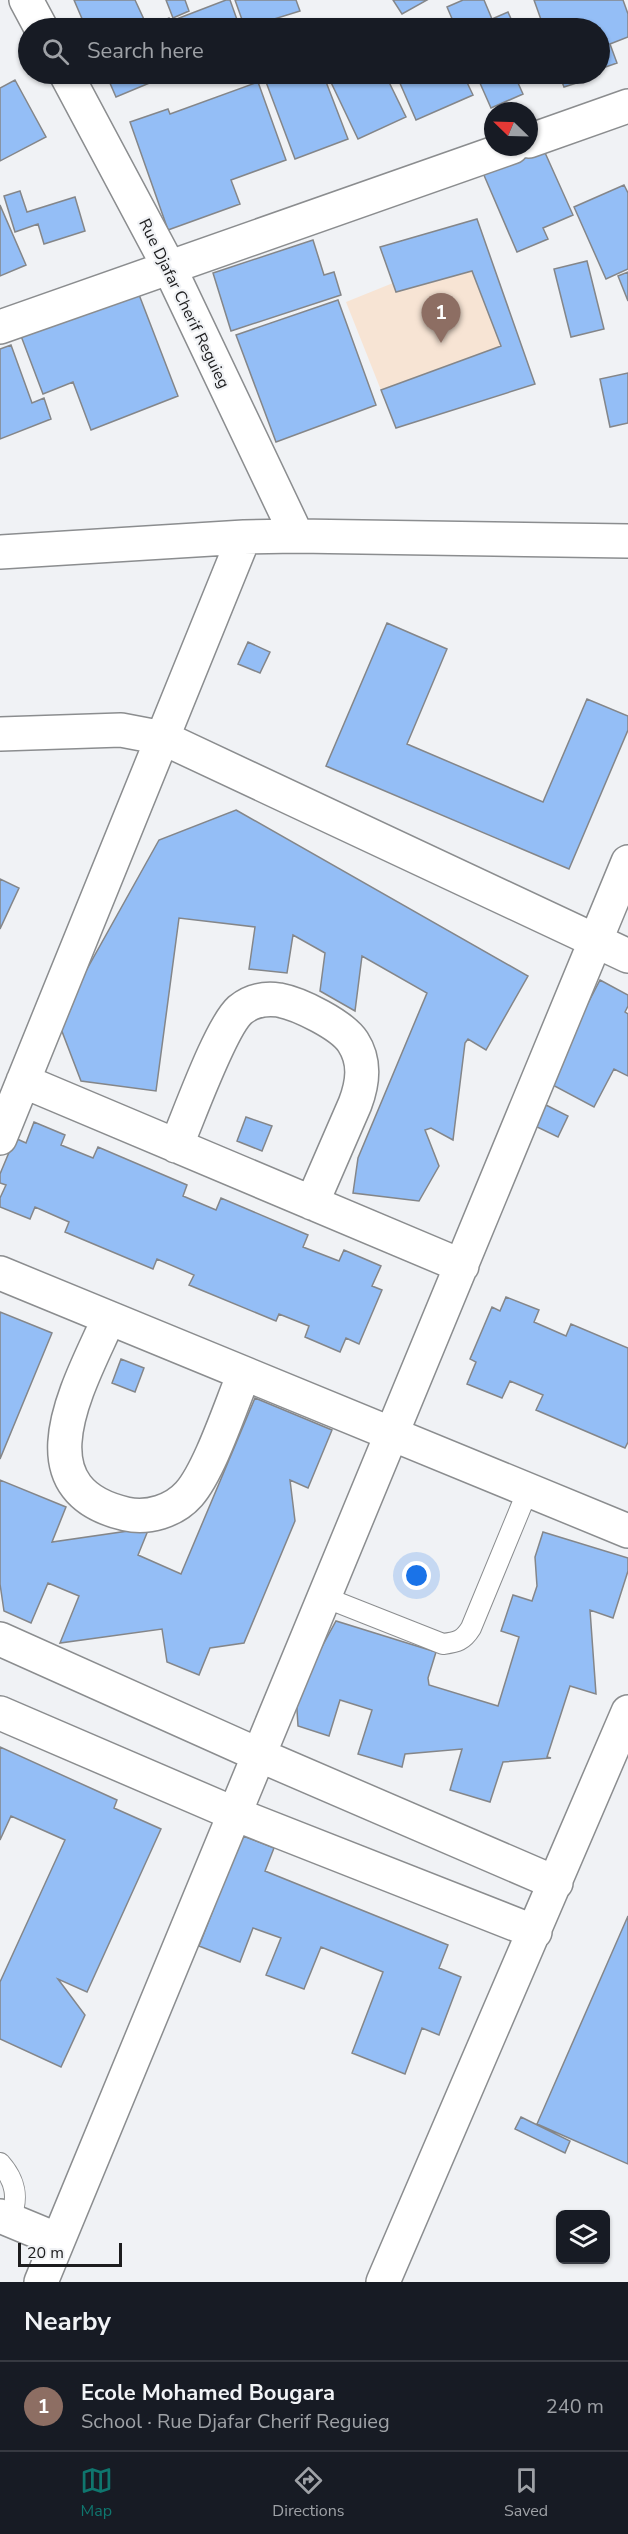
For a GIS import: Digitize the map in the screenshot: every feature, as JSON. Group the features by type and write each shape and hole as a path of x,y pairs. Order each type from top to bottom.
{"street":[{"path":"26,0 36,18"},
{"name":"Rue Djafar Cherif Reguieg","path":"71,84 170,268 297,536"},
{"path":"538,138 628,106"},
{"path":"0,327 487,156"},
{"path":"0,552 244,537 297,536 628,542"},
{"path":"0,1138 244,537"},
{"path":"0,734 121,730 163,738 628,956"},
{"path":"41,2282 597,942 628,862"},
{"path":"176,1146 233,1018 254,1002 280,1000 292,1005 342,1030 353,1042 360,1057 363,1072 358,1096 312,1203"},
{"path":"23,1081 462,1266"},
{"path":"0,1273 628,1531"},
{"path":"109,1318 71,1404 64,1438 64,1455 71,1478 87,1497 110,1510 135,1516 161,1513 176,1506 188,1496 198,1483 205,1468 244,1374"},
{"path":"0,1639 259,1755 556,1883"},
{"path":"383,2282 628,1712"},
{"path":"0,1713 235,1814 535,1932"},
{"path":"5,2217 58,2240"}],"lane":[{"path":"324,1597 443,1644 458,1642 465,1638 471,1628 528,1490"},
{"path":"0,2163 8,2172 15,2189 14,2208 5,2217"}],"shaded area":[{"path":"477,219 535,384 396,428 346,302 393,283 380,247"}],"building":[{"path":"74,0 135,0 143,18 82,18"},
{"path":"166,0 185,0 189,11 173,18"},
{"path":"230,0 236,18 179,18"},
{"path":"235,0 296,0 300,11 277,18 241,18"},
{"path":"393,0 427,0 402,14"},
{"path":"463,0 484,0 492,18 452,18 447,7"},
{"path":"534,0 623,0 628,14 628,37 610,44 610,18 540,18"},
{"path":"508,12 511,18 494,18"},
{"path":"610,44 617,63 610,65"},
{"path":"15,80 46,137 0,161 0,88"},
{"path":"110,84 147,84 116,97"},
{"path":"252,84 259,84 286,160 231,180 240,204 168,230 130,122 168,109 170,114"},
{"path":"267,84 327,84 348,139 295,159"},
{"path":"332,84 390,84 406,117 358,139"},
{"path":"400,84 468,84 473,95 416,120"},
{"path":"480,84 518,84 523,94 505,102 488,102"},
{"path":"542,146 573,215 543,228 548,239 517,252 483,173 520,156 538,156 538,148"},
{"path":"624,185 628,193 628,269 606,279 574,207"},
{"path":"20,191 27,212 75,197 85,231 44,244 38,224 15,232 4,196"},
{"path":"0,205 26,265 0,276"},
{"path":"477,219 535,384 396,428 381,390 501,346 472,271 396,292 380,247"},
{"path":"313,240 324,275 334,272 341,295 231,331 213,273"},
{"path":"587,261 604,329 571,337 554,269"},
{"path":"628,272 628,301 618,276"},
{"path":"138,292 178,396 91,430 73,382 43,394 21,336"},
{"path":"338,300 376,405 276,442 236,335"},
{"path":"11,345 32,403 44,398 51,419 0,439 0,349"},
{"path":"628,373 628,423 610,427 600,379"},
{"path":"387,623 447,649 407,744 543,802 587,699 628,716 628,730 569,869 326,766"},
{"path":"248,642 270,652 260,673 238,664"},
{"path":"236,810 528,976 486,1050 468,1039 465,1043 453,1140 431,1128 425,1130 439,1166 419,1201 353,1193 358,1158 427,993 362,956 355,1011 320,991 325,953 293,935 287,973 249,969 255,927 179,918 156,1091 81,1081 58,1021 159,840"},
{"path":"0,879 19,888 0,929"},
{"path":"600,980 628,995 628,1006 625,1012 628,1014 628,1076 614,1069 594,1107 547,1082"},
{"path":"546,1105 568,1116 558,1137 535,1126"},
{"path":"246,1117 272,1126 262,1151 237,1141"},
{"path":"34,1122 65,1135 61,1145 93,1158 98,1147 187,1185 183,1196 216,1210 221,1198 308,1235 303,1247 339,1261 344,1250 381,1266 372,1286 382,1290 359,1344 346,1338 340,1352 305,1337 309,1326 279,1314 276,1321 189,1285 194,1275 157,1259 153,1269 65,1232 69,1222 35,1207 30,1219 0,1207 0,1198 6,1185 0,1183 0,1174 15,1138 26,1143"},
{"path":"506,1297 539,1310 534,1322 566,1336 571,1324 628,1348 628,1442 625,1448 536,1410 543,1395 510,1381 502,1398 467,1384 476,1362 470,1359 492,1307 500,1311"},
{"path":"0,1312 52,1333 0,1459"},
{"path":"121,1359 144,1368 135,1392 112,1383"},
{"path":"255,1398 332,1430 308,1488 290,1480 295,1521 244,1643 210,1648 199,1675 167,1662 162,1629 60,1643 79,1596 48,1583 31,1623 4,1611 0,1584 0,1480 66,1507 52,1542 149,1528 138,1555 181,1574"},
{"path":"543,1532 628,1558 628,1571 613,1618 590,1610 596,1694 570,1686 547,1757 551,1758 503,1762 490,1802 450,1790 462,1749 405,1754 402,1767 358,1754 372,1710 340,1700 329,1736 298,1726 296,1694 336,1621 436,1652 428,1678 429,1685 498,1706 519,1637 501,1631 513,1595 532,1601 537,1586 535,1557"},
{"path":"0,1747 117,1800 114,1808 161,1829 87,1992 58,1979 85,2015 61,2067 0,2039 0,1982 65,1840 11,1816 0,1840"},
{"path":"243,1836 274,1848 265,1871 448,1945 439,1968 461,1977 439,2035 422,2028 405,2074 352,2053 383,1972 321,1947 304,1989 266,1975 281,1938 253,1928 240,1962 199,1946 215,1905 205,1901 225,1850 236,1854"},
{"path":"628,1916 628,2164 537,2124"},
{"path":"521,2117 570,2141 565,2153 515,2129"}],"place":[{"name":"Ecole Mohamed Bougara","path":"441,343"}]}
